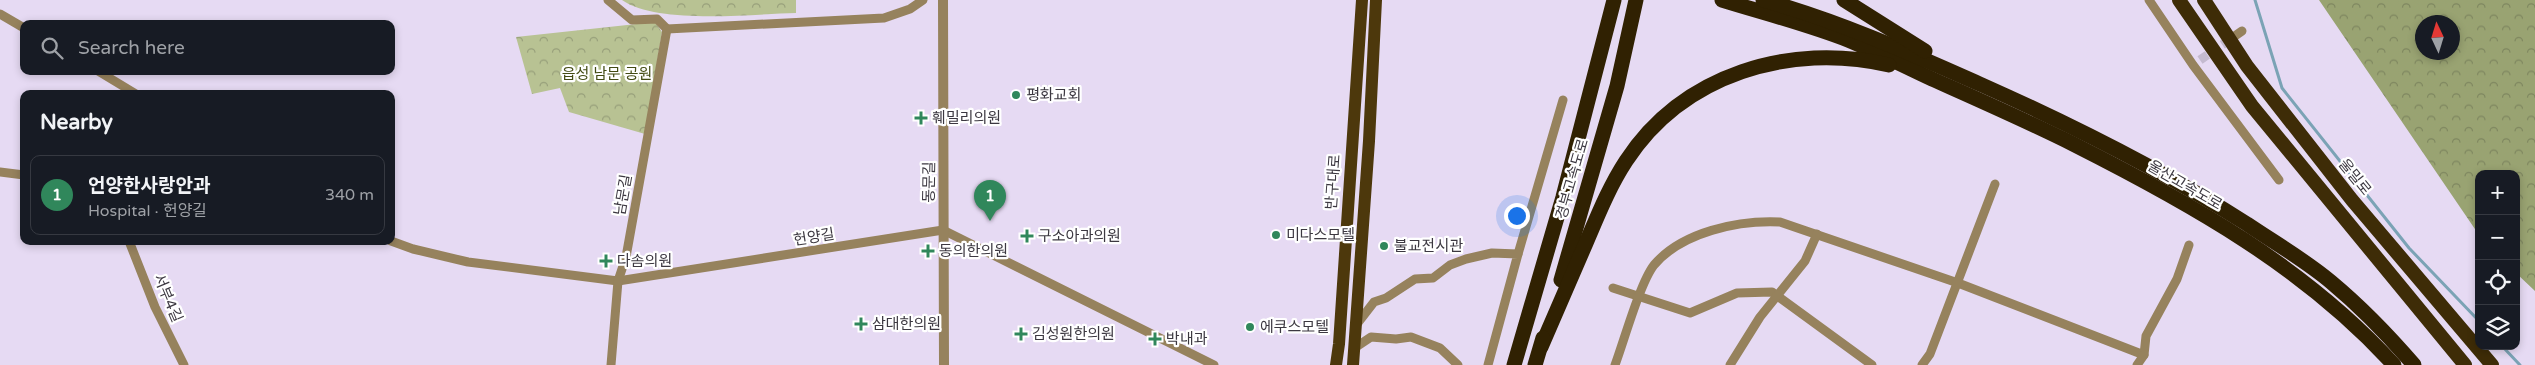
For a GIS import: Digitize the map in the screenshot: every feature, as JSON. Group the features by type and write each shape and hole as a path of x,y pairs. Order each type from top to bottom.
{"highway":[{"name":"경부고속도로","path":"1514,365 1564,197 1614,0"},
{"name":"경부고속도로","path":"1535,365 1617,86 1636,0"},
{"path":"1722,0 1840,37 1931,78"},
{"path":"1763,0 1855,30 1989,88"},
{"path":"1844,0 1881,25 1989,88"},
{"path":"2179,0 2252,106 2465,365"},
{"name":"울밀로","path":"2204,0 2247,66 2340,185 2492,365"},
{"path":"1541,347 1616,177 1646,135 1684,100 1705,87 1738,72 1765,64 1801,58 1825,56 1866,60 1931,78"},
{"name":"울산고속도로","path":"1931,78 2034,125 2123,169 2266,254 2341,311 2394,365"},
{"name":"울산고속도로","path":"1989,88 2133,157 2204,197 2278,244 2338,288 2414,365"}],"main road":[{"name":"반구대로","path":"1336,365 1339,344 1362,0"},
{"path":"1353,365 1356,347 1376,0"}],"street":[{"path":"608,0 632,20 657,19 666,29 884,18 910,9 923,0"},
{"name":"동문길","path":"943,0 944,365"},
{"path":"2149,0 2197,62 2279,180"},
{"path":"0,14 20,26"},
{"name":"남문길","path":"611,365 618,281 626,257 666,29"},
{"path":"2232,38 2242,31"},
{"path":"105,75 129,90"},
{"path":"1488,365 1563,100"},
{"path":"0,172 20,174"},
{"path":"1922,365 1930,354 1995,184"},
{"path":"1615,365 1640,296 1653,267 1666,254 1706,231 1757,221 1780,222 1817,234 1958,283 2144,355"},
{"path":"943,230 1214,365"},
{"name":"헌양길","path":"395,242 413,249 468,262 618,281 943,230"},
{"path":"1730,365 1760,317 1804,262 1817,234"},
{"name":"서부4길","path":"131,245 155,307 184,365"},
{"path":"2138,365 2144,355 2146,336 2177,279 2189,245"},
{"path":"1357,324 1374,302 1386,298 1415,279 1432,278 1450,265 1466,259 1492,254 1518,254"},
{"path":"1613,288 1690,312 1737,293 1772,292 1872,365"},
{"path":"1356,347 1371,337 1396,339 1411,336 1440,348 1458,365"}],"green space":[{"path":"622,0 796,0 796,13 731,16 681,15 658,13 638,8"},
{"path":"2319,0 2535,0 2535,291 2520,277 2520,170 2475,170 2475,229"},
{"name":"읍성 남문 공원","path":"655,22 662,32 645,134 569,112 560,88 532,94 516,37"}],"waterway":[{"path":"2255,0 2282,88 2409,248 2475,317"},
{"path":"2506,350 2520,365"}],"tunnel":[{"path":"2200,60 2232,38"}],"place":[{"name":"평화교회","path":"1016,95"},
{"name":"훼밀리의원","path":"921,118"},
{"name":"언양한사랑안과","path":"990,221"},
{"name":"미다스모텔","path":"1276,235"},
{"name":"구소아과의원","path":"1027,236"},
{"name":"불교전시관","path":"1384,246"},
{"name":"동의한의원","path":"928,251"},
{"name":"다솜의원","path":"606,261"},
{"name":"삼대한의원","path":"861,324"},
{"name":"에쿠스모텔","path":"1250,327"},
{"name":"김성원한의원","path":"1021,334"},
{"name":"박내과","path":"1155,339"}]}
